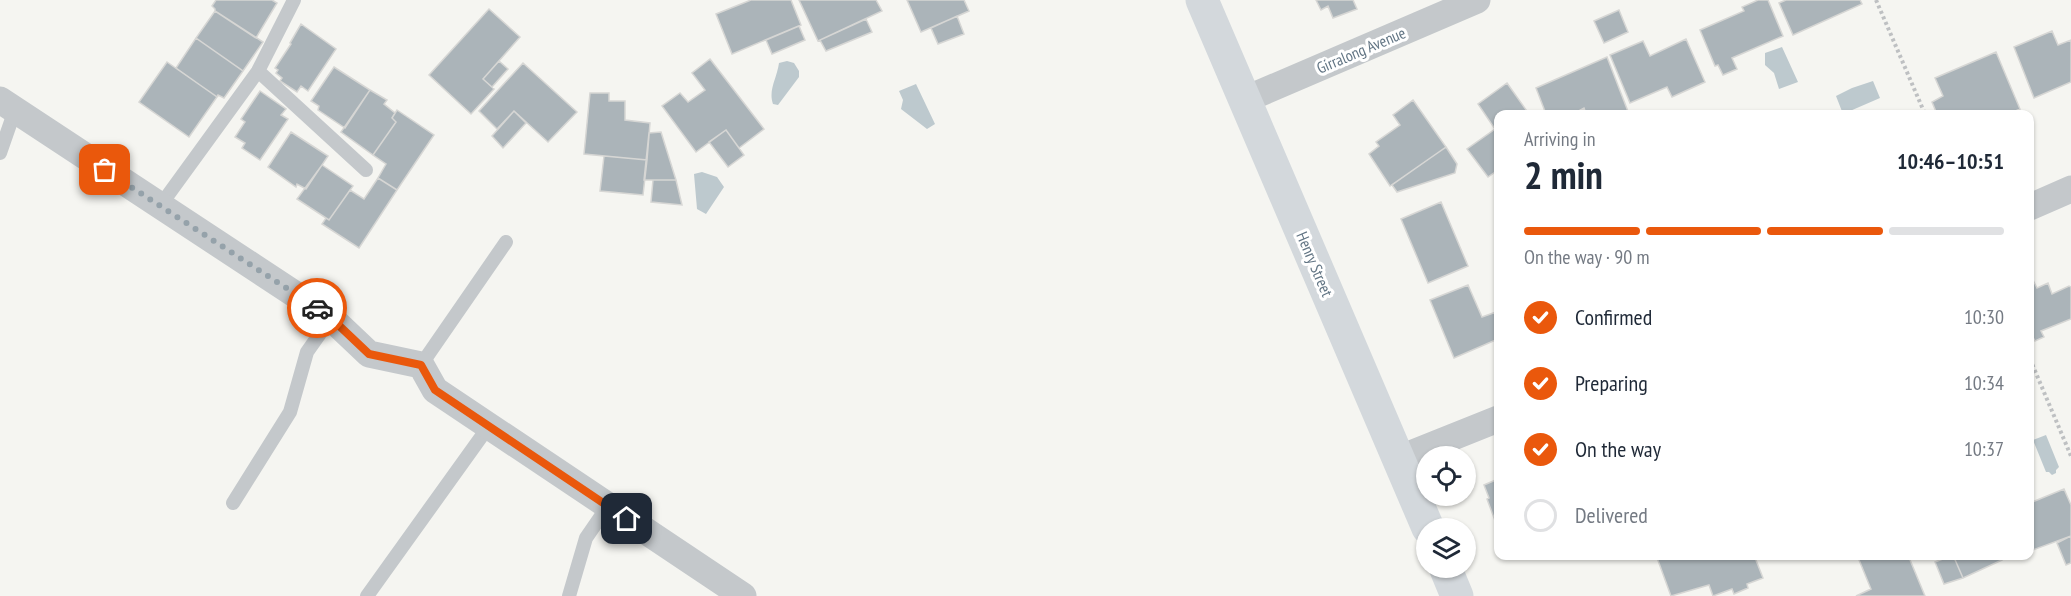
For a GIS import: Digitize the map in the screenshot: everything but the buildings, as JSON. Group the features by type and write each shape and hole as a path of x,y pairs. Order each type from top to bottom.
{"street":[{"name":"Henry Street","path":"1202,0 1424,518"},
{"name":"Girralong Avenue","path":"1244,100 1477,0"},
{"path":"7,105 331,318 369,354 421,365 435,390 743,596"},
{"path":"2034,205 2071,189"},
{"path":"1398,459 1494,421"},
{"path":"1450,578 1457,596"}],"lane":[{"path":"160,206 258,71 294,0"},
{"path":"258,71 366,170"},
{"path":"0,153 7,105"},
{"path":"421,365 506,242"},
{"path":"233,503 290,412 307,352 331,318"},
{"path":"367,596 489,426"},
{"path":"569,596 586,538 608,506"}],"path":[{"path":"1876,0 1923,110"},
{"path":"2034,368 2071,456"}],"shaded area":[{"path":"1782,47 1798,82 1779,89 1774,73 1765,65 1765,53"},
{"path":"787,61 794,63 799,71 799,77 778,105 773,104 772,89 779,63"},
{"path":"1873,81 1880,98 1852,110 1841,110 1836,96"},
{"path":"916,84 935,124 927,129 901,109 903,100 899,91"},
{"path":"702,172 717,177 724,187 706,214 697,209 694,174"},
{"path":"2046,435 2059,467 2056,473 2052,475 2046,472 2034,440"}],"way so far":[{"path":"105,170 317,308"}],"route":[{"path":"317,308 369,354 421,365 435,390 627,519"}]}
